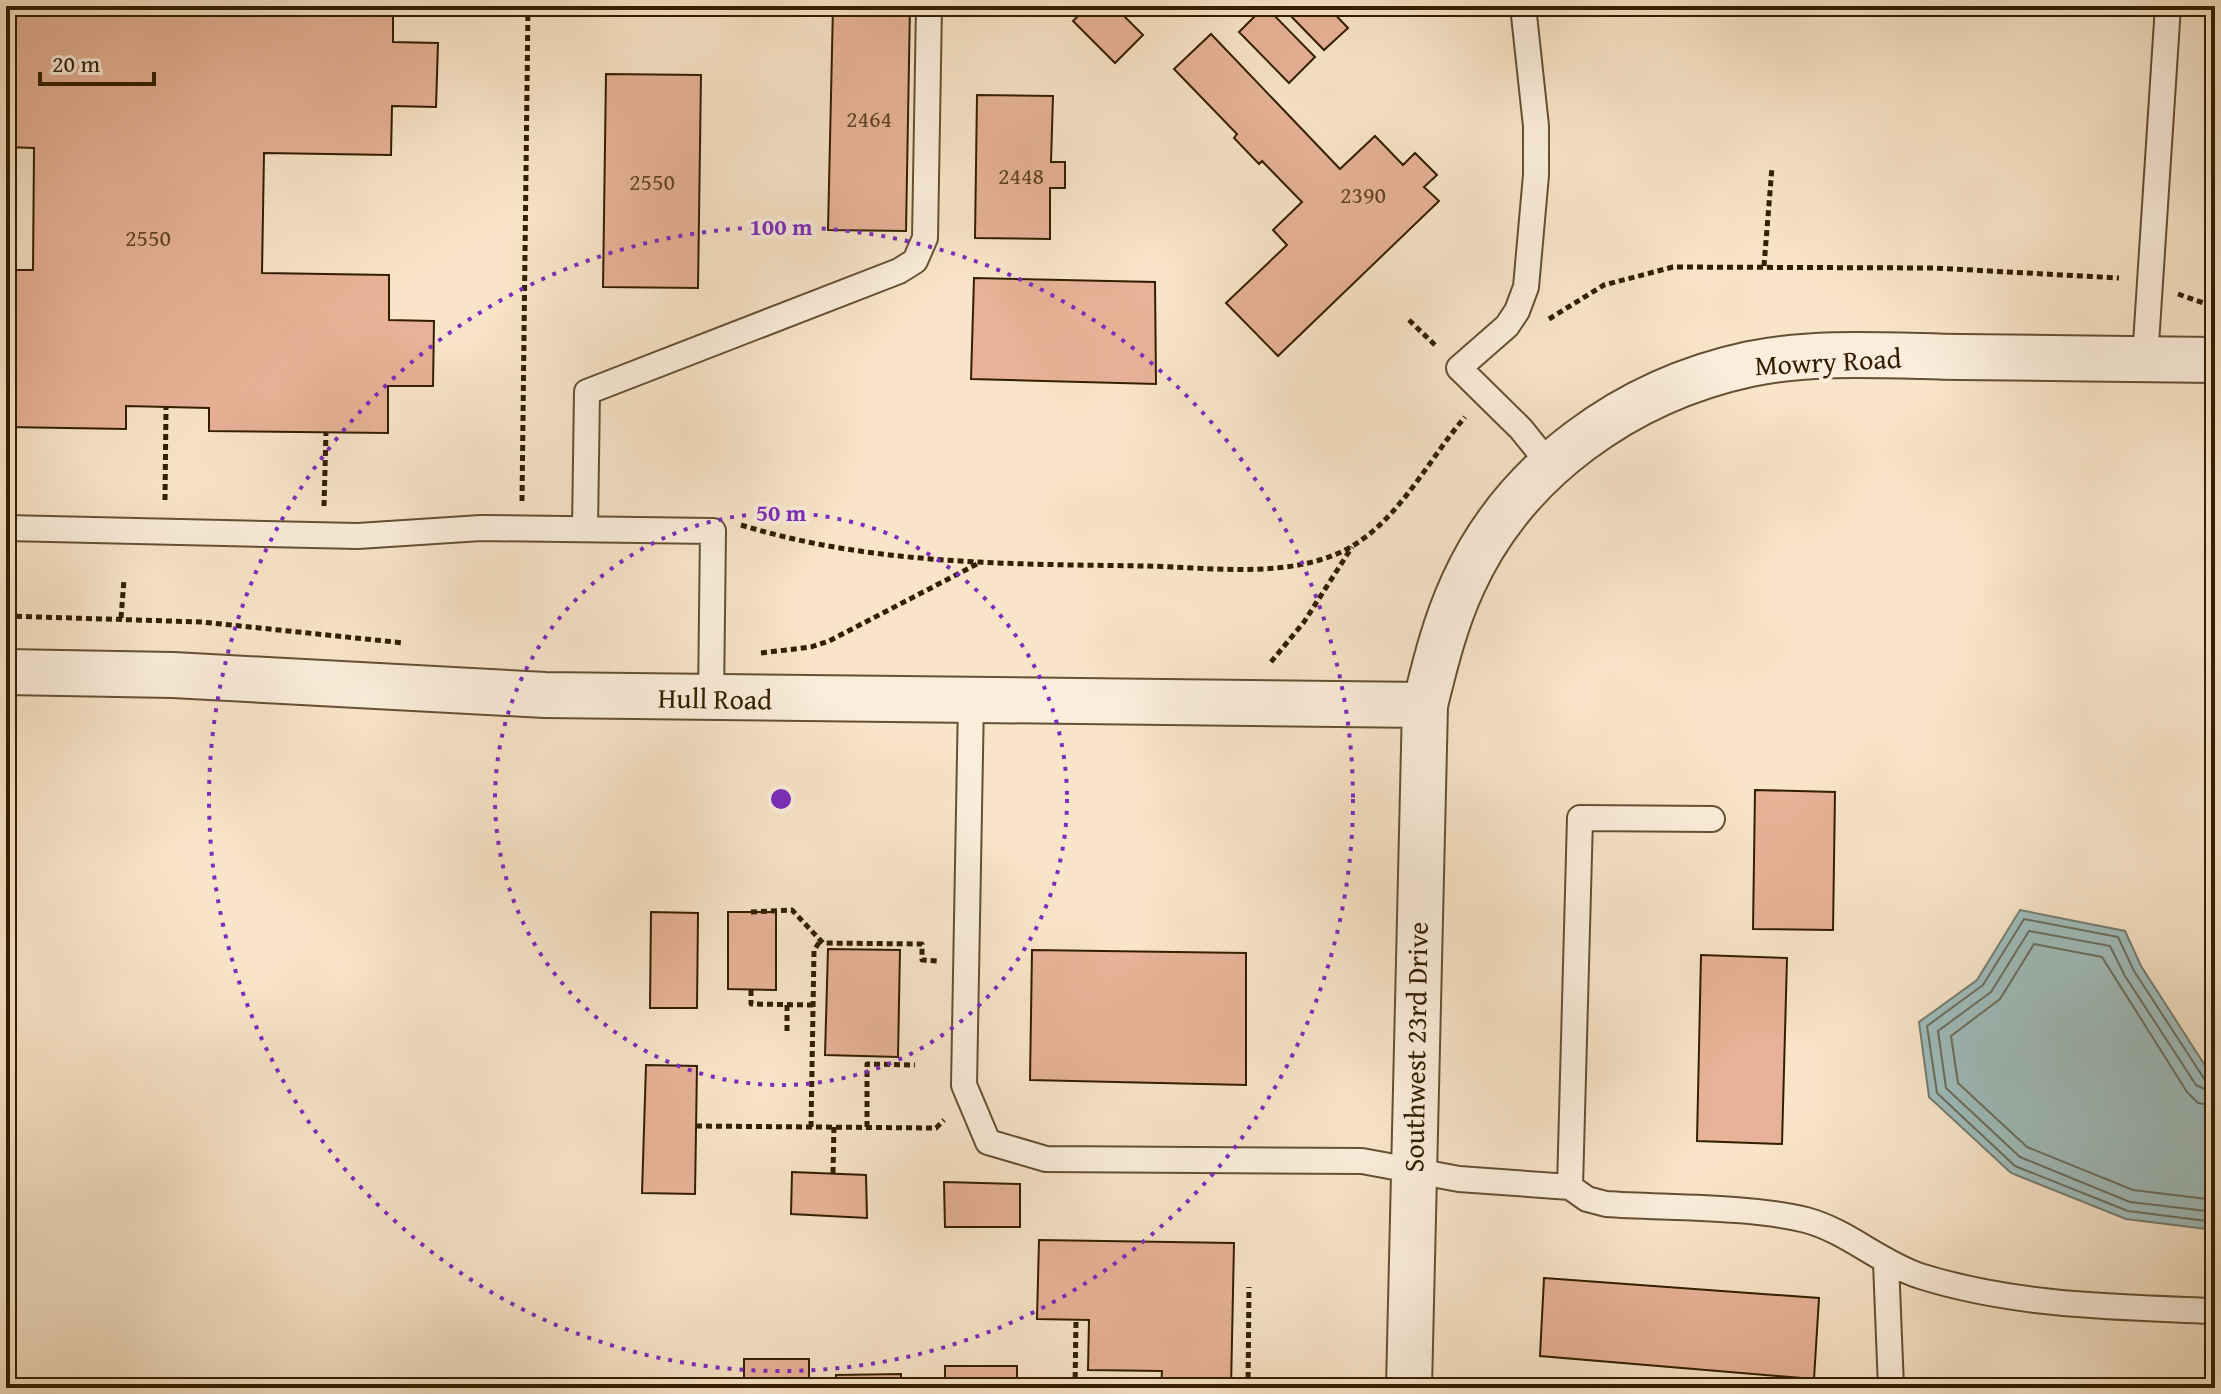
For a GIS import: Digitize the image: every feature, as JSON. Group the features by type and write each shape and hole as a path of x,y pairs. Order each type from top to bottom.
{"street":[{"name":"Mowry Road","path":"1425,705 1437,655 1468,573 1507,513 1550,465 1586,436 1648,398 1689,381 1751,364 1830,356 2215,360"},
{"name":"Hull Road","path":"6,672 173,675 545,695 1425,705"},
{"name":"Southwest 23rd Drive","path":"1409,1388 1425,705"}],"lane":[{"path":"585,529 587,392 899,271 920,255 925,238 929,6"},
{"path":"2145,359 2168,6"},
{"path":"1520,11 1536,126 1536,175 1526,287 1517,311 1507,326 1459,368 1521,429 1550,465"},
{"path":"6,528 358,536 481,528 713,531 711,698"},
{"path":"971,700 964,1085 988,1142 1046,1159 1362,1161 1459,1179 1570,1187 1587,1199 1606,1204 1807,1220 1840,1233 1886,1262 1919,1275 2023,1299 2215,1311"},
{"path":"1570,1187 1580,818 1712,819"},
{"path":"1886,1262 1891,1388"}],"path":[{"path":"522,502 528,6"},
{"path":"1764,266 1772,167"},
{"path":"1541,325 1593,290 1651,271 1699,266 1934,268 2113,276"},
{"path":"2182,295 2215,307"},
{"path":"1409,320 1447,356"},
{"path":"164,505 166,407"},
{"path":"1237,703 1304,622 1353,546 1383,521 1461,422"},
{"path":"6,427 6,437"},
{"path":"324,507 326,433"},
{"path":"728,520 814,542 979,563 1251,568 1300,563 1353,546"},
{"path":"754,654 791,651 829,641 979,563"},
{"path":"121,618 124,580"},
{"path":"6,616 202,622 417,644"},
{"path":"751,912 792,910 821,940 922,944 922,960"},
{"path":"811,1127 814,950 821,940"},
{"path":"751,990 751,1004 813,1005"},
{"path":"787,1005 787,1034"},
{"path":"867,1057 867,1127"},
{"path":"867,1064 915,1065"},
{"path":"696,1126 936,1128 969,1098"},
{"path":"833,1173 834,1127"},
{"path":"1248,1388 1249,1287"},
{"path":"1075,1388 1076,1320"}],"water":[{"path":"2020,910 2125,931 2141,966 2215,1081 2215,1230 2126,1219 2011,1173 1929,1097 1919,1022 1977,980"}],"building":[{"path":"6,6 393,6 393,42 438,43 436,107 392,106 391,155 264,153 262,273 389,275 389,320 434,321 433,386 388,386 388,433 209,431 209,408 126,406 126,429 6,427 6,270 33,270 34,148 6,147"},
{"path":"833,6 910,6 906,231 828,230"},
{"path":"1088,6 1114,6 1143,35 1115,63 1073,21"},
{"path":"1265,6 1315,57 1289,83 1239,32"},
{"path":"1287,6 1327,6 1348,28 1324,50 1284,9"},
{"path":"1211,34 1340,169 1375,136 1403,165 1415,153 1437,175 1424,187 1439,201 1278,356 1226,303 1287,245 1273,230 1302,202 1262,161 1259,164 1234,138 1237,134 1174,69"},
{"path":"606,74 701,75 698,288 603,287"},
{"path":"977,95 1053,96 1051,162 1065,162 1065,188 1050,188 1050,239 975,238"},
{"path":"974,278 1155,282 1156,384 971,379"},
{"path":"1755,790 1835,792 1833,930 1753,929"},
{"path":"651,912 698,913 697,1008 650,1008"},
{"path":"728,912 776,912 776,990 728,989"},
{"path":"828,949 900,950 898,1057 825,1055"},
{"path":"1032,950 1246,953 1246,1085 1030,1080"},
{"path":"1701,955 1787,958 1782,1144 1697,1141"},
{"path":"646,1065 697,1066 695,1194 642,1193"},
{"path":"792,1172 866,1175 867,1218 791,1214"},
{"path":"944,1182 1020,1184 1020,1227 945,1227"},
{"path":"1039,1240 1234,1243 1231,1388 1161,1388 1162,1371 1088,1370 1089,1320 1037,1319"},
{"path":"8,1274 8,1376 6,1376"},
{"path":"1544,1278 1819,1298 1814,1379 1540,1356"},
{"path":"744,1359 809,1359 809,1388 744,1388"},
{"path":"945,1366 1017,1366 1017,1388 945,1388"},
{"path":"901,1374 901,1388 836,1388 836,1375"},
{"path":"1954,1383 2155,1388 1954,1388"}]}
